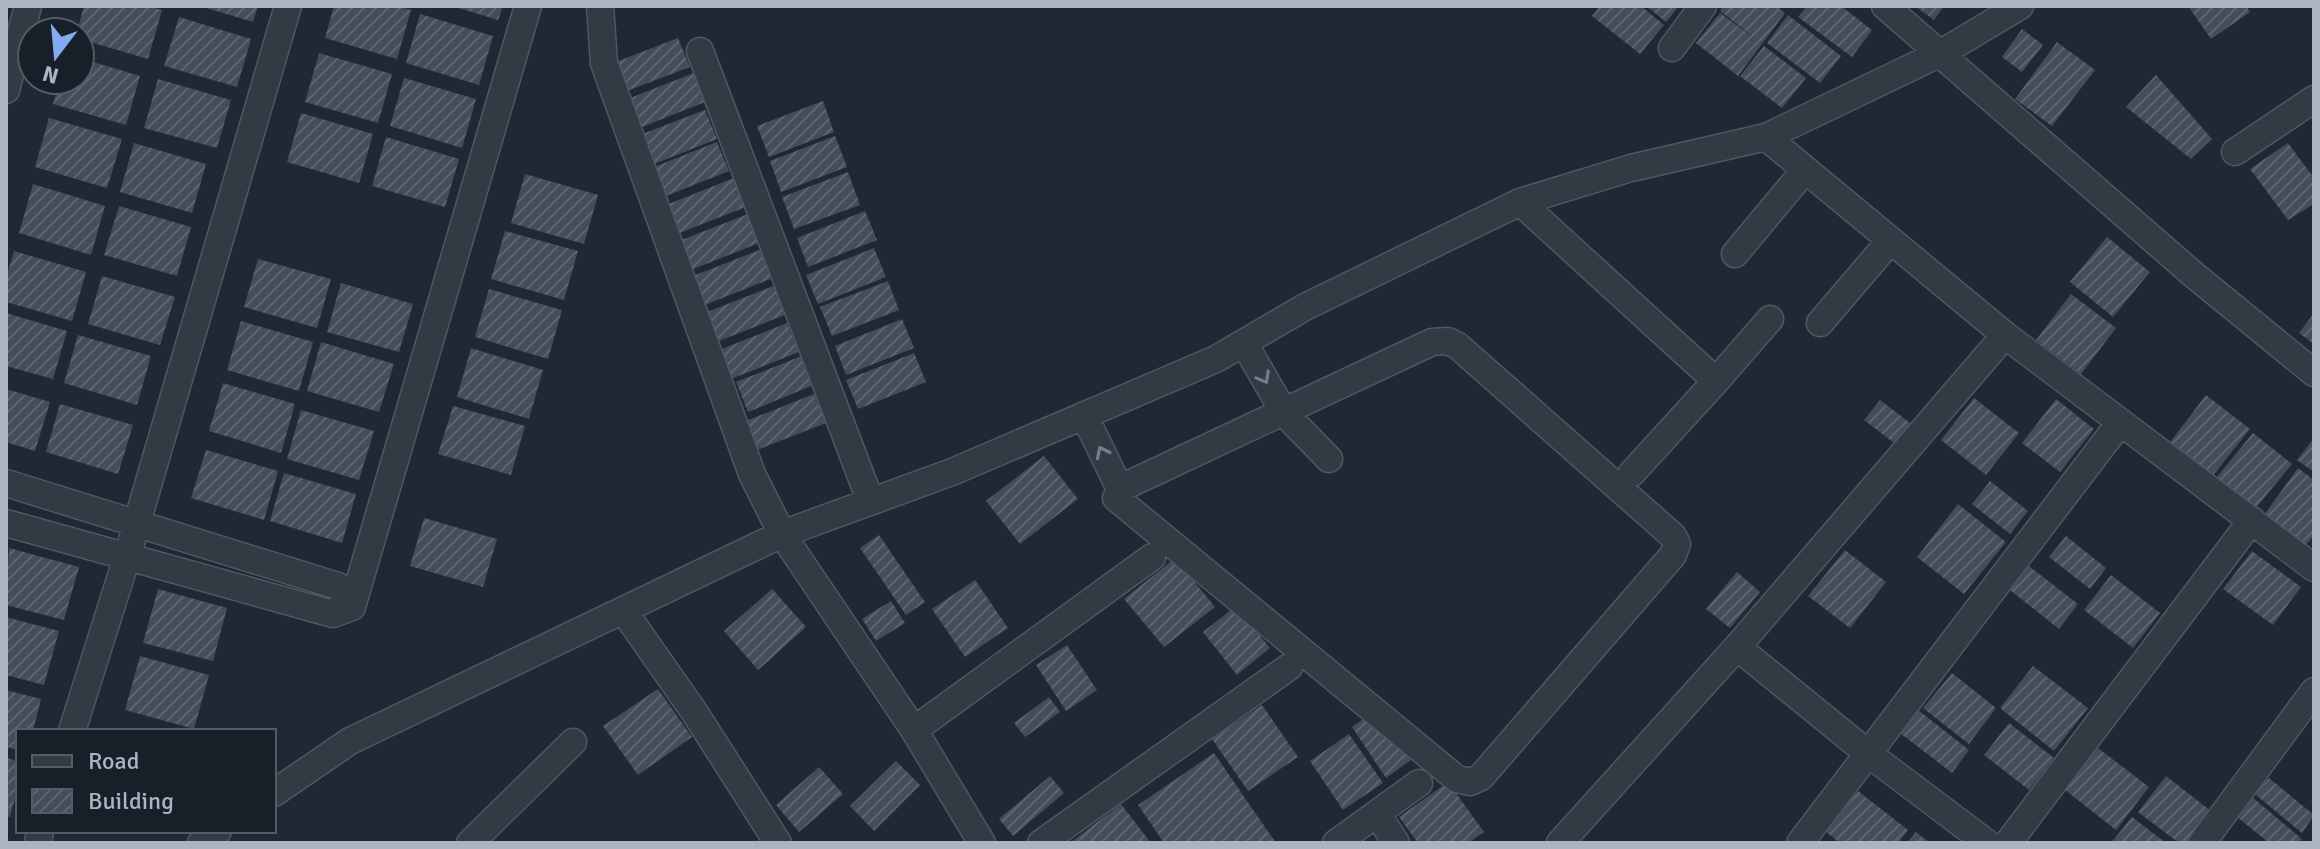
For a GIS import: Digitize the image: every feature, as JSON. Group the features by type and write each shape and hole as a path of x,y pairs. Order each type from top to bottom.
{"street":[{"path":"6,90 28,6"},
{"path":"73,729 137,524 288,6"},
{"path":"352,607 528,6"},
{"path":"600,6 604,63 752,474 782,534 914,730 982,843"},
{"path":"1672,48 1703,6"},
{"path":"1885,6 1943,52 2183,265 2314,373"},
{"path":"276,792 350,741 782,534 952,472 1216,359 1305,307 1520,202 1631,168 1766,137 1943,52 2020,6"},
{"path":"700,51 870,500"},
{"path":"2235,152 2314,99"},
{"path":"1766,137 2005,335 2119,424 2314,568"},
{"path":"1735,254 1805,170"},
{"path":"1520,202 1716,381"},
{"path":"1820,323 1890,241"},
{"path":"1632,473 1770,319"},
{"path":"1560,843 1737,647 2005,335"},
{"path":"1084,415 1120,489 1118,503 1457,779 1470,782 1481,777 1491,766 1673,555 1677,544 1673,536 1458,346 1448,341 1432,342 1285,414 1120,489"},
{"path":"1244,343 1285,414 1329,459"},
{"path":"1800,843 2119,424"},
{"path":"6,483 338,586 352,607"},
{"path":"2008,843 2252,520"},
{"path":"6,523 333,614 352,607"},
{"path":"914,730 1152,557"},
{"path":"623,610 695,713 778,843"},
{"path":"1737,647 1870,755 1987,843"},
{"path":"1041,843 1289,667"},
{"path":"2202,843 2314,691"},
{"path":"470,843 573,742"},
{"path":"1336,843 1419,783"},
{"path":"1378,815 1396,843"}],"building":[{"path":"84,6 147,6 162,10 148,59 96,44 96,16 81,16"},
{"path":"200,6 258,6 253,22"},
{"path":"334,6 396,6 411,10 397,59 325,38"},
{"path":"452,6 503,6 498,20"},
{"path":"1600,6 1641,6 1664,25 1640,54 1592,16"},
{"path":"1646,6 1679,6 1666,22"},
{"path":"1723,6 1776,6 1785,13 1738,76 1696,43 1720,13 1757,40 1720,11"},
{"path":"1807,6 1841,6 1872,30 1852,57 1798,17"},
{"path":"1915,6 1944,6 1934,20"},
{"path":"2188,6 2246,6 2250,12 2211,39"},
{"path":"420,14 493,36 479,85 406,63"},
{"path":"1788,15 1841,56 1820,83 1767,43"},
{"path":"179,17 251,39 237,87 164,66"},
{"path":"2022,29 2043,45 2022,72 2002,57"},
{"path":"678,38 690,67 627,91 616,62"},
{"path":"2057,42 2095,70 2052,126 2015,99"},
{"path":"1764,46 1806,78 1782,108 1740,76"},
{"path":"319,53 392,74 378,123 305,102"},
{"path":"96,63 140,76 126,125 53,104 55,96 96,96"},
{"path":"694,73 705,102 637,129 625,100"},
{"path":"2156,75 2212,139 2191,159 2126,107"},
{"path":"404,78 476,99 462,148 390,126"},
{"path":"158,79 231,100 217,148 144,128"},
{"path":"823,101 834,132 769,157 757,126"},
{"path":"705,110 717,139 649,166 637,136"},
{"path":"301,113 373,134 359,183 287,162"},
{"path":"49,118 122,139 107,188 35,167"},
{"path":"835,136 847,167 781,192 770,161"},
{"path":"386,137 459,159 445,207 372,186"},
{"path":"717,142 729,171 661,198 649,169"},
{"path":"134,143 206,164 192,213 120,192"},
{"path":"2288,143 2314,178 2314,204 2288,220 2250,169"},
{"path":"848,172 860,205 794,229 782,197"},
{"path":"525,174 598,195 584,244 511,223"},
{"path":"734,178 746,207 677,234 666,205"},
{"path":"33,184 105,206 91,255 19,233"},
{"path":"119,206 191,227 177,276 104,255"},
{"path":"865,211 877,240 808,267 797,238"},
{"path":"748,214 759,243 691,270 679,241"},
{"path":"505,231 578,251 564,300 491,279"},
{"path":"2107,237 2150,272 2113,317 2070,282"},
{"path":"874,248 886,277 818,304 806,275"},
{"path":"762,249 773,278 705,305 693,276"},
{"path":"14,251 86,272 72,321 6,302 6,278"},
{"path":"258,259 331,279 317,328 244,307"},
{"path":"102,276 175,297 160,345 88,324"},
{"path":"888,281 899,310 832,336 820,307"},
{"path":"341,283 413,304 399,352 327,332"},
{"path":"776,285 787,314 719,341 707,312"},
{"path":"489,289 562,310 548,359 475,337"},
{"path":"2071,294 2116,328 2081,374 2036,340"},
{"path":"6,313 67,331 53,379 6,366"},
{"path":"2314,313 2314,344 2299,333"},
{"path":"902,319 914,348 846,375 835,346"},
{"path":"241,321 313,342 299,391 227,370"},
{"path":"787,323 799,352 731,379 719,350"},
{"path":"78,335 151,356 137,405 64,383"},
{"path":"321,342 394,364 379,412 307,391"},
{"path":"471,348 543,370 529,419 457,397"},
{"path":"914,353 926,382 858,409 846,380"},
{"path":"804,355 816,384 748,412 736,382"},
{"path":"223,383 295,404 281,453 209,431"},
{"path":"6,389 50,402 35,451 6,442"},
{"path":"814,394 826,423 757,450 746,421"},
{"path":"2206,395 2250,429 2211,478 2168,445"},
{"path":"1974,398 2019,433 1986,475 1941,440"},
{"path":"2056,399 2094,429 2060,472 2022,443"},
{"path":"1880,400 1914,426 1898,446 1864,420"},
{"path":"60,404 133,425 118,474 46,452"},
{"path":"453,406 525,426 511,475 438,454"},
{"path":"301,410 374,431 359,480 287,459"},
{"path":"2253,433 2292,464 2250,515 2212,483"},
{"path":"2314,438 2314,472 2297,460"},
{"path":"206,450 278,471 264,520 191,498"},
{"path":"1044,456 1078,499 1020,544 986,501"},
{"path":"2298,468 2314,480 2314,535 2305,546 2264,515"},
{"path":"284,473 356,494 342,543 270,521"},
{"path":"1990,481 2028,511 2010,534 1972,504"},
{"path":"1958,504 2006,542 1964,594 1917,557"},
{"path":"424,518 497,539 483,587 410,566"},
{"path":"879,535 925,602 906,615 860,548"},
{"path":"2066,536 2106,568 2090,589 2049,557"},
{"path":"9,548 79,567 64,620 6,605"},
{"path":"1845,550 1886,582 1850,628 1808,596"},
{"path":"2252,551 2301,587 2273,625 2223,589"},
{"path":"1175,558 1215,607 1164,647 1124,599"},
{"path":"2025,563 2078,604 2059,629 2006,587"},
{"path":"1737,572 1760,592 1730,628 1706,609"},
{"path":"2111,575 2160,613 2133,648 2084,610"},
{"path":"975,580 1008,628 965,657 932,609"},
{"path":"158,589 227,608 213,661 143,643"},
{"path":"772,589 806,627 758,670 724,631"},
{"path":"891,601 905,623 876,641 862,619"},
{"path":"1236,606 1270,648 1237,675 1203,632"},
{"path":"6,617 59,631 44,685 6,675"},
{"path":"1067,645 1097,690 1066,711 1036,665"},
{"path":"140,656 209,675 194,729 125,710"},
{"path":"2033,666 2088,708 2054,751 2000,708"},
{"path":"1952,673 1996,708 1969,744 1923,708"},
{"path":"658,689 692,737 638,775 603,726"},
{"path":"6,690 41,699 34,729 16,729 16,750 6,747"},
{"path":"1049,697 1060,712 1025,737 1014,723"},
{"path":"1262,705 1298,757 1248,791 1212,739"},
{"path":"1918,710 1969,750 1952,773 1900,733"},
{"path":"1365,718 1411,760 1386,778 1352,727"},
{"path":"2009,723 2054,758 2029,790 1984,755"},
{"path":"1349,734 1383,783 1343,810 1310,761"},
{"path":"2098,748 2149,787 2116,830 2065,790"},
{"path":"1214,753 1276,843 1164,843 1138,805"},
{"path":"6,758 16,760 16,794 10,817 6,816"},
{"path":"896,761 920,785 874,831 850,806"},
{"path":"819,767 843,794 799,832 776,805"},
{"path":"1050,776 1064,793 1013,836 999,819"},
{"path":"2166,776 2211,811 2186,843 2179,843 2138,812"},
{"path":"2269,778 2314,815 2302,833 2255,794"},
{"path":"1448,782 1484,832 1468,843 1418,843 1399,817"},
{"path":"1858,791 1908,830 1898,843 1840,843 1826,832"},
{"path":"2252,797 2302,839 2298,843 2269,843 2236,816"},
{"path":"1121,804 1151,843 1070,843"},
{"path":"2132,817 2166,843 2111,843"},
{"path":"1916,832 1930,843 1907,843"}]}
